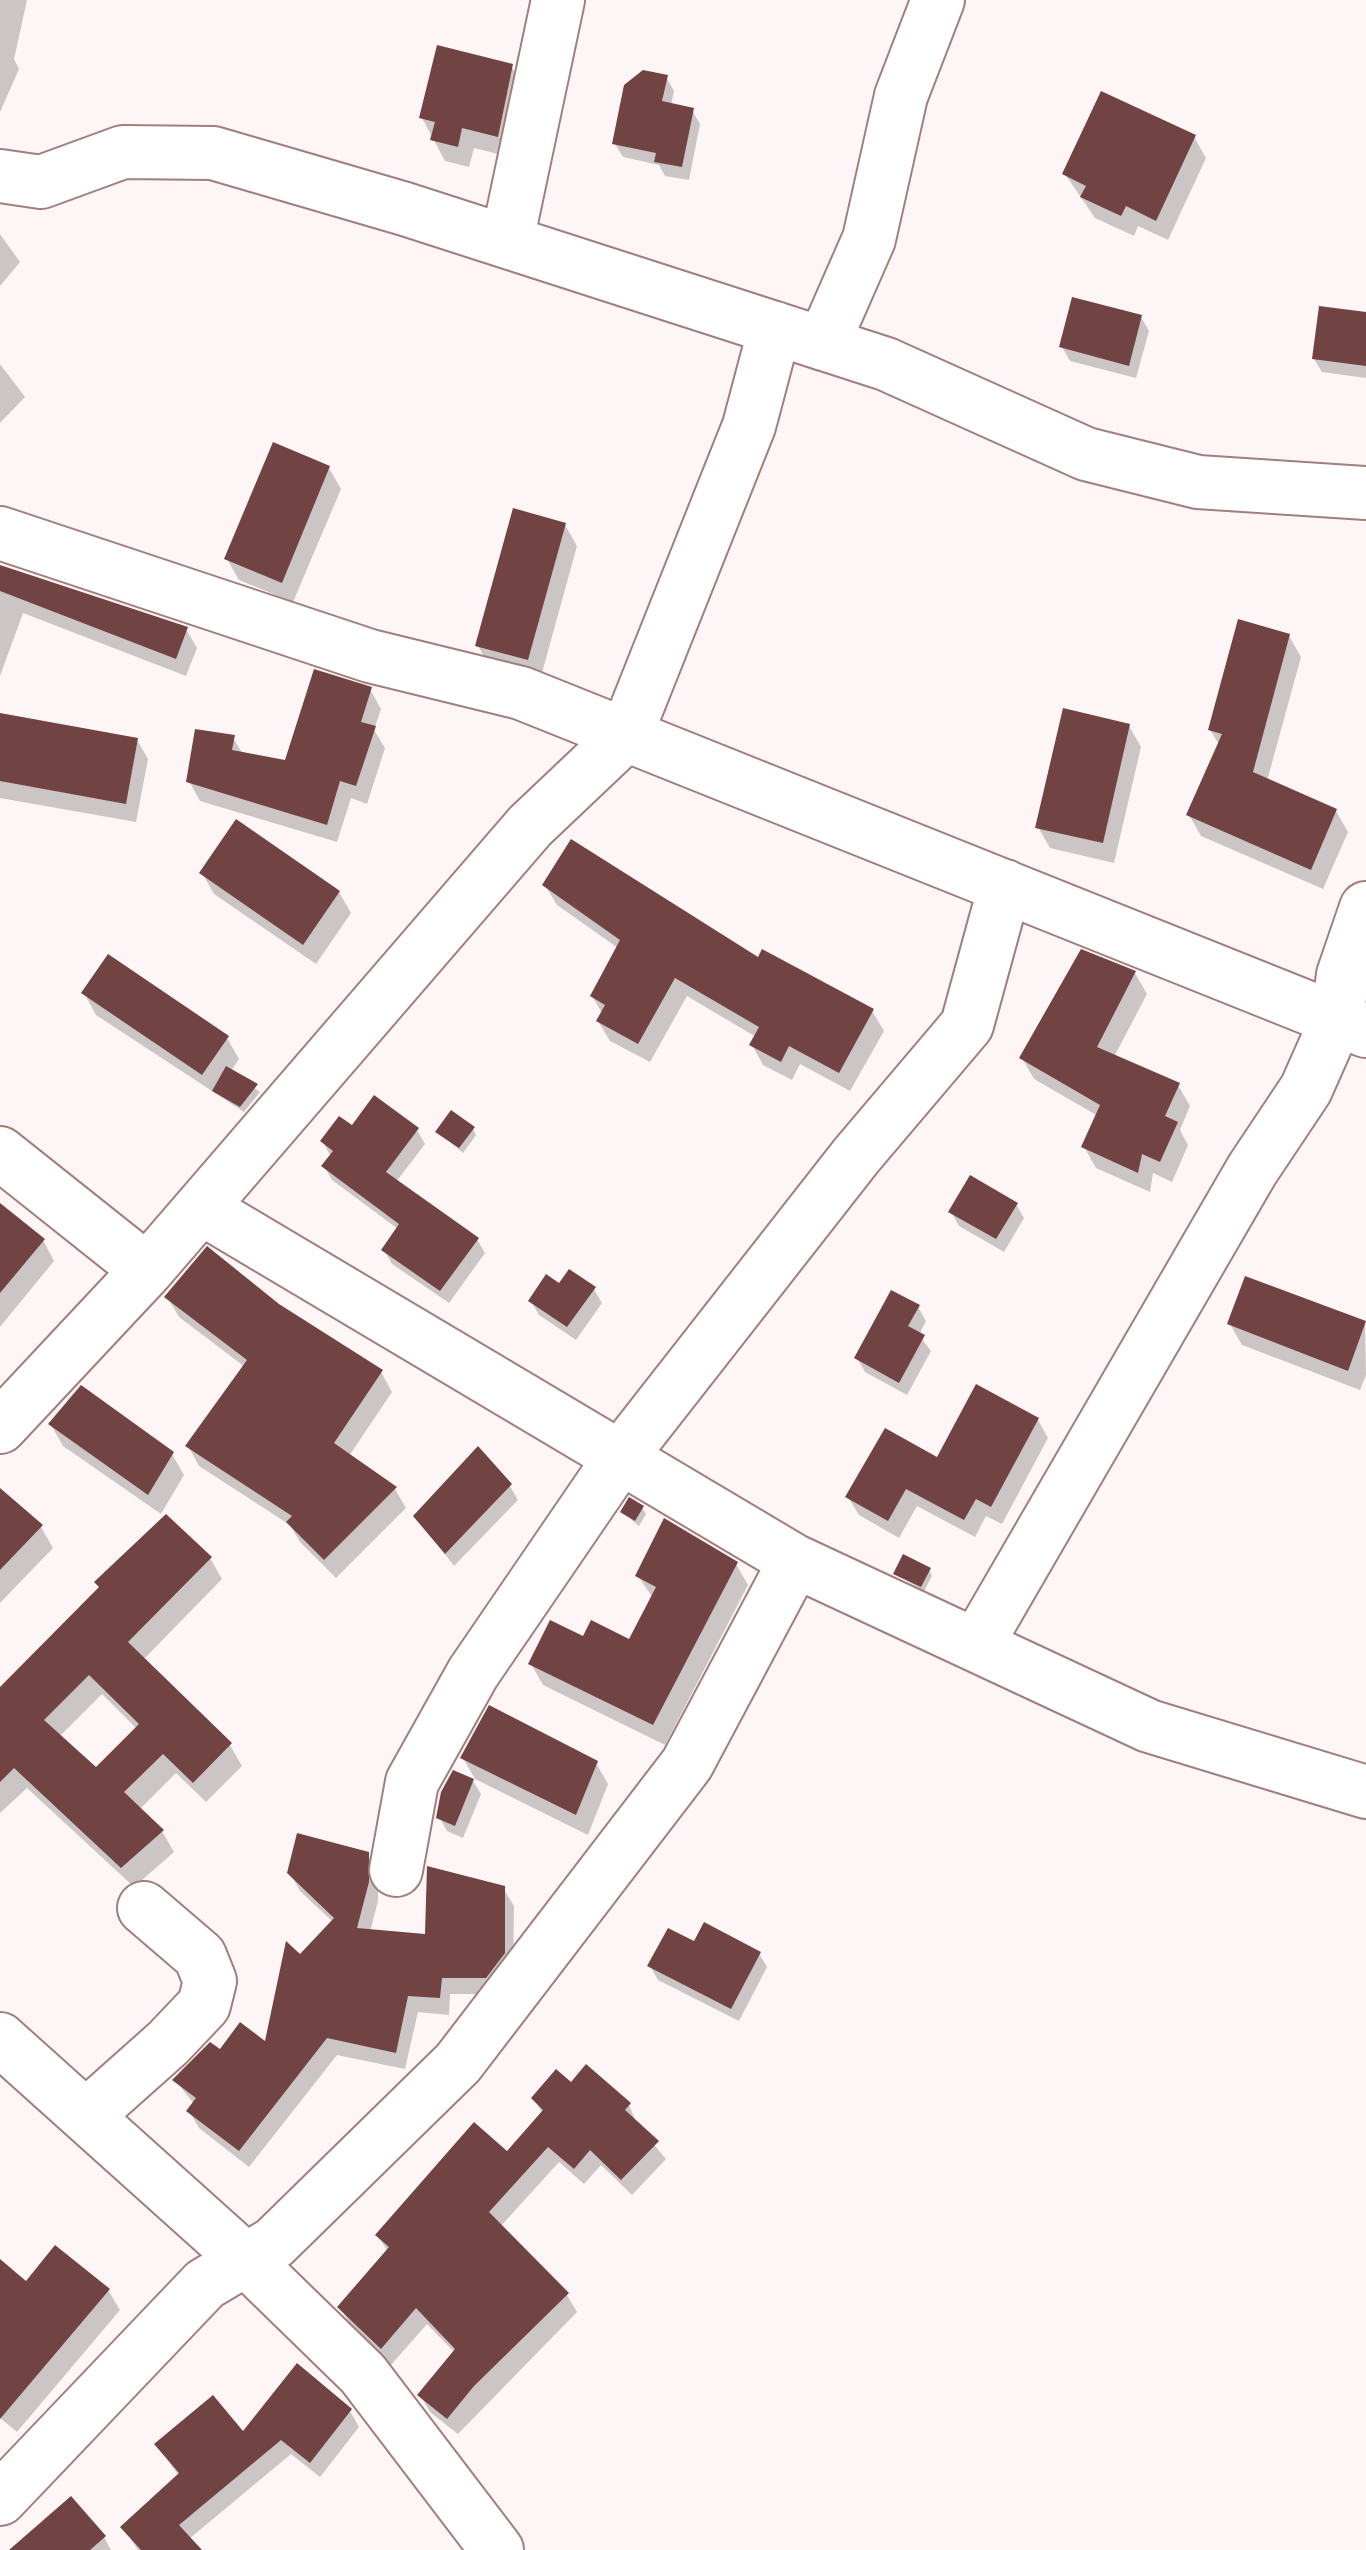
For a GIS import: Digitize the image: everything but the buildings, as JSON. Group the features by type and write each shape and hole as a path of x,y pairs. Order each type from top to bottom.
{"street":[{"path":"507,242 558,0"},
{"path":"824,344 869,239 901,96 938,0"},
{"path":"0,176 40,182 123,152 213,154 507,242 886,364 1086,454 1198,482 1366,493"},
{"path":"0,1427 147,1270 530,826 626,736 749,426 775,328"},
{"path":"0,533 370,656 521,692 1351,1025"},
{"path":"396,1870 412,1782 473,1673 622,1455 856,1156 968,1026 1005,886"},
{"path":"977,1644 1252,1170 1351,1025 1343,975 1366,908"},
{"path":"0,1154 147,1270"},
{"path":"200,1208 795,1561 1149,1726 1366,1792"},
{"path":"0,2498 205,2284 274,2243 458,2063 687,1764 795,1561"},
{"path":"86,2116 168,2043 204,2005 210,1981 200,1956 144,1908"},
{"path":"0,2039 246,2260 363,2374 496,2550"}]}
